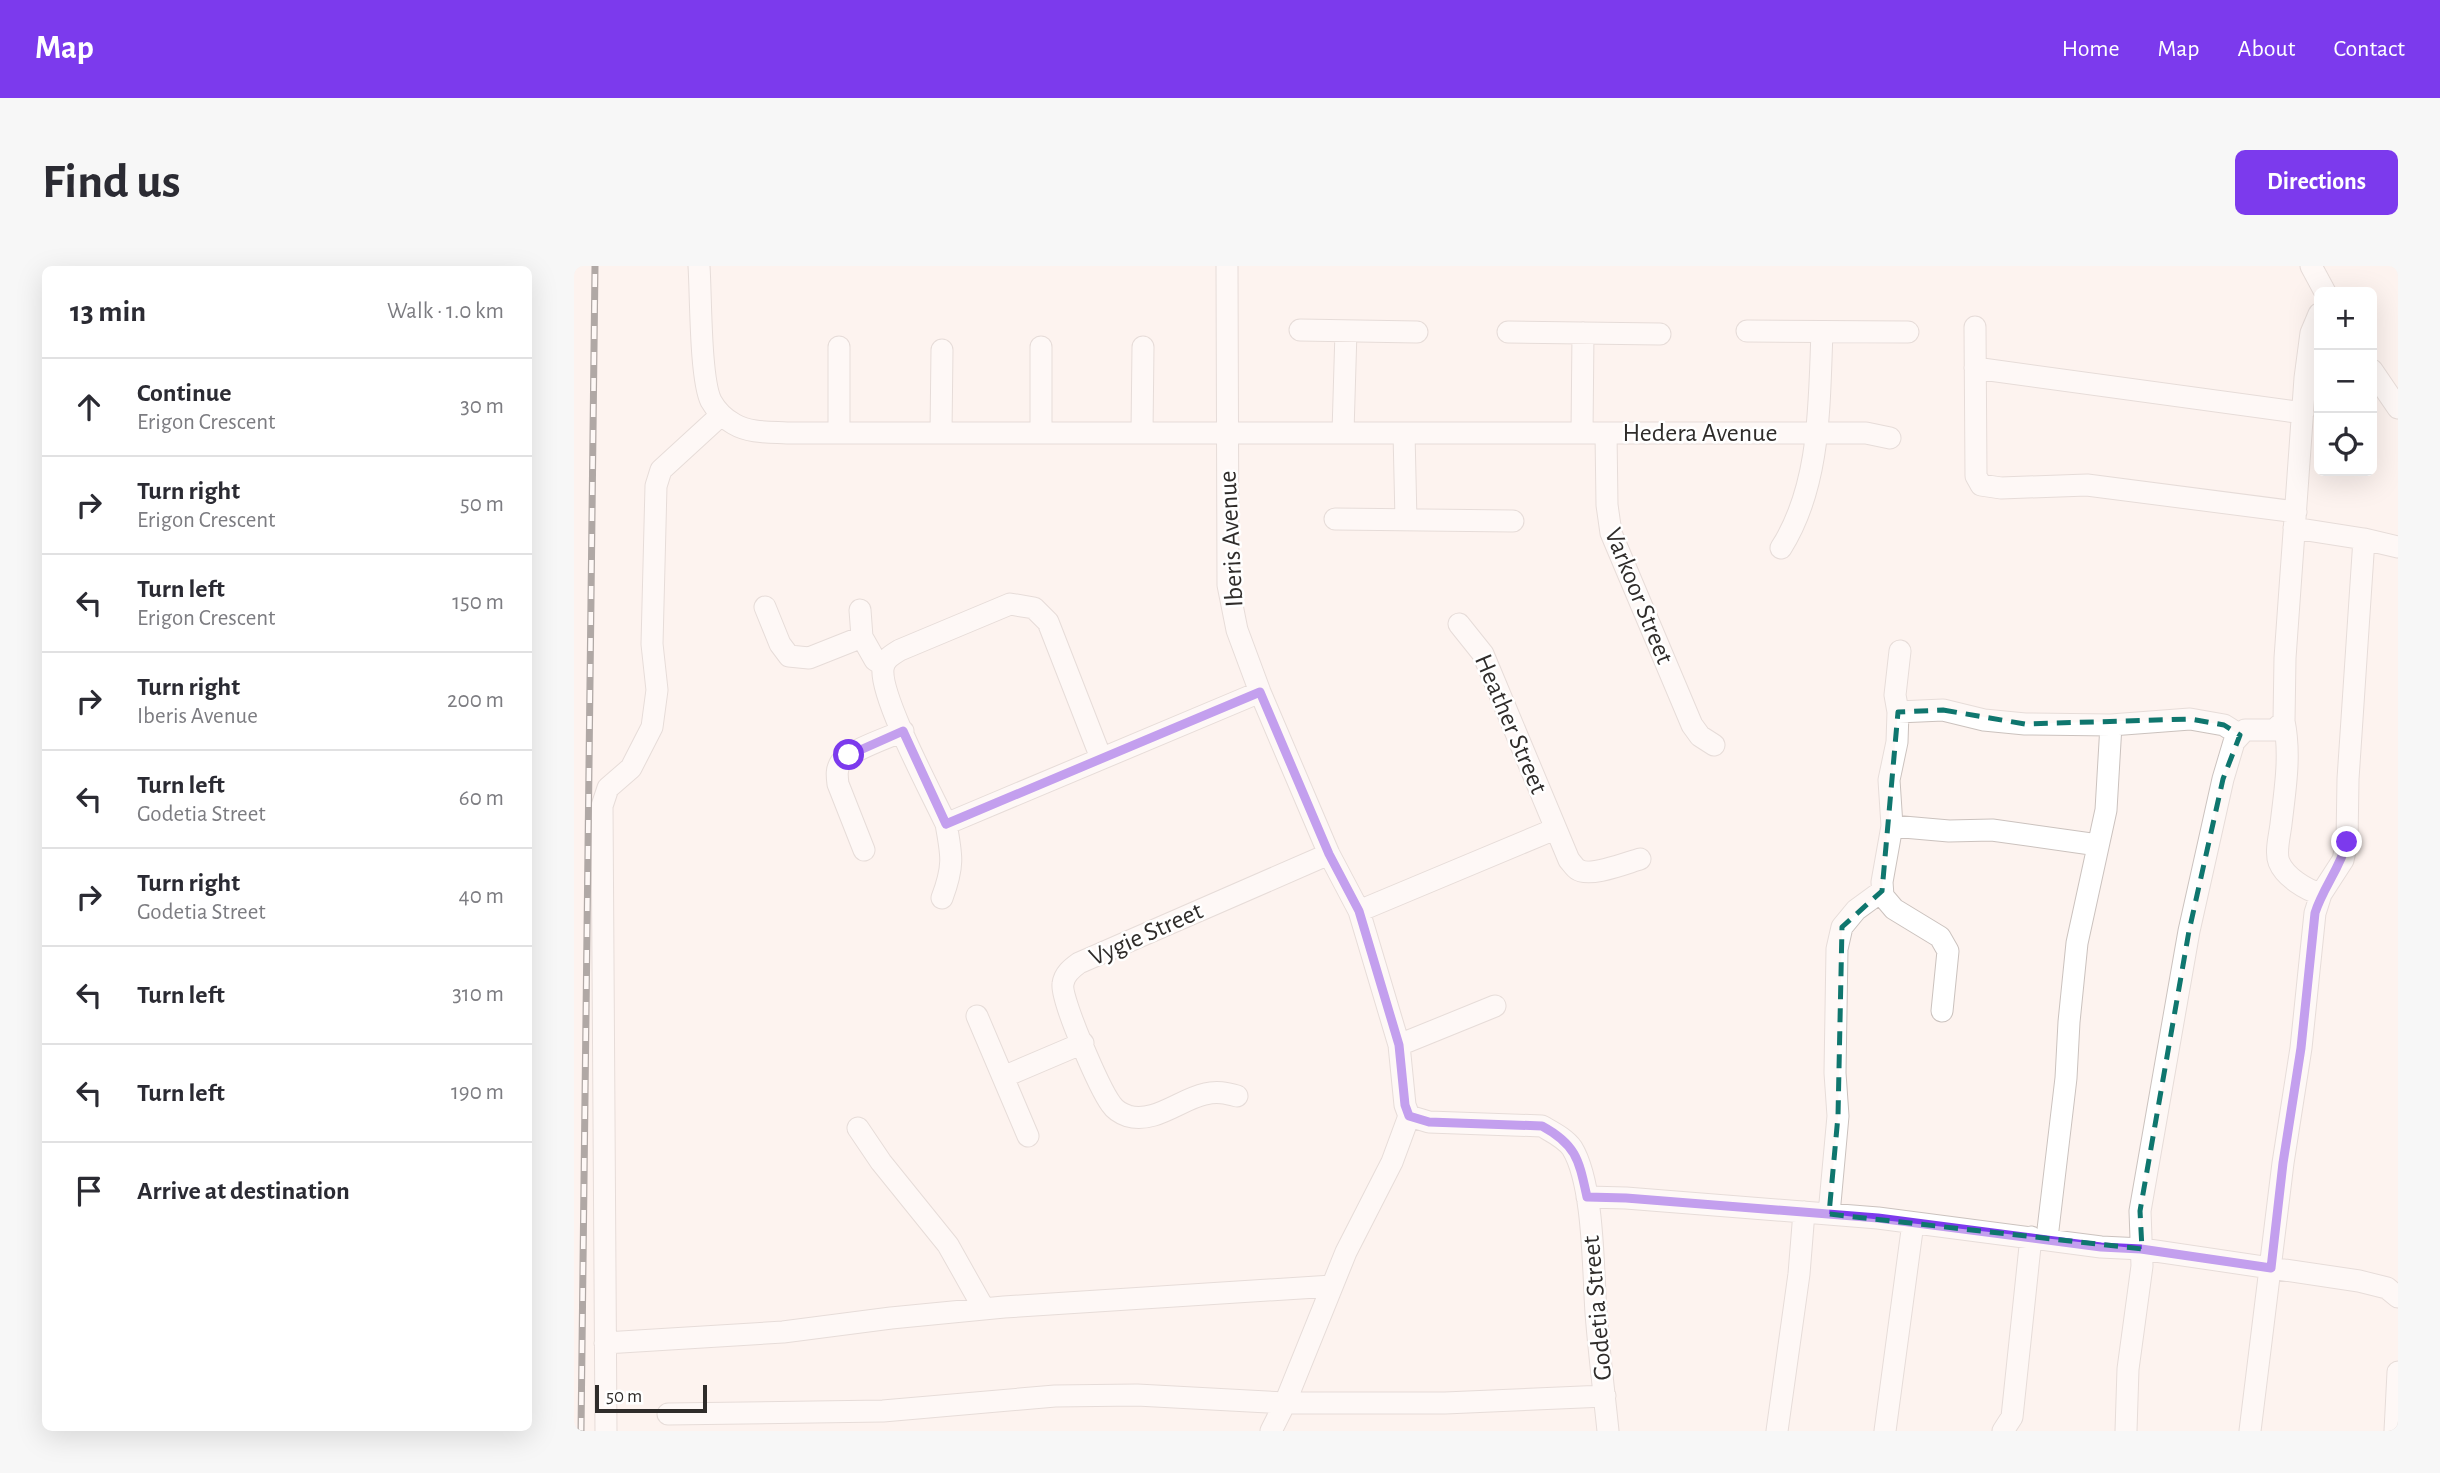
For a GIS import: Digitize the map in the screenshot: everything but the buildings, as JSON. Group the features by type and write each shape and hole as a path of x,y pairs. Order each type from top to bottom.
{"street":[{"path":"606,1431 602,806 608,788 631,768 652,727 657,690 652,644 656,486 661,470 721,415 711,400 706,382 699,266"},
{"name":"Iberis Avenue","path":"1227,266 1228,585 1237,630 1260,692 1329,854 1359,911 1399,1045 1405,1105 1409,1116"},
{"path":"2311,266 2322,287"},
{"path":"2314,326 2303,413 2285,658 2286,779 2278,860 2286,872 2311,891 2321,894"},
{"path":"1975,327 1976,476 1981,485 2001,488 2087,485 2295,520 2398,547"},
{"path":"1300,330 1418,332"},
{"path":"1343,432 1346,331"},
{"path":"1748,331 1908,332"},
{"path":"1781,548 1800,511 1818,433 1822,331"},
{"path":"1508,332 1660,334"},
{"path":"1582,433 1583,333"},
{"path":"839,347 839,432"},
{"path":"1041,347 1041,432"},
{"path":"1142,432 1143,347"},
{"path":"941,432 942,350"},
{"path":"1975,368 2303,413"},
{"path":"2377,377 2398,408"},
{"name":"Hedera Avenue","path":"721,415 746,430 787,433 1866,433 1890,438"},
{"path":"1404,433 1405,520"},
{"name":"Varkoor Street","path":"1606,433 1607,505 1611,533 1692,725 1700,736 1714,745"},
{"path":"1335,519 1513,521"},
{"path":"2250,1431 2283,1163 2301,1048 2315,913 2321,894 2343,860 2347,842 2348,779 2364,539"},
{"path":"942,898 951,876 952,857 946,824 903,731 883,679 883,666 890,656 1010,604 1034,608 1048,622 1101,758"},
{"path":"765,607 779,644 793,657 808,658 862,637"},
{"path":"860,610 862,637 875,660 883,666"},
{"name":"Heather Street","path":"1459,624 1483,654 1569,860 1576,869 1583,872 1609,869 1640,859"},
{"path":"1900,651 1895,695 1898,712 1896,742 1889,780 1892,826 1882,891 1883,897 1894,909 1940,937 1948,951 1942,1011"},
{"path":"946,824 1260,692"},
{"path":"1898,712 1943,710 1998,722 2111,725 2190,719 2224,725 2240,736"},
{"path":"2126,1431 2128,1369 2142,1266 2140,1211 2189,931 2223,779 2234,742 2245,730 2274,730 2284,721"},
{"path":"2007,1429 2012,1417 2066,1078 2068,1022 2077,943 2106,810 2111,725"},
{"path":"864,850 836,773 841,762 849,755 903,731"},
{"path":"1892,826 1949,831 1992,830 2098,845"},
{"name":"Heather Street","path":"1359,911 1555,829"},
{"name":"Vygie Street","path":"1237,1096 1220,1091 1203,1094 1151,1116 1128,1116 1111,1105 1063,994 1063,983 1072,968 1329,854"},
{"path":"1829,1214 1838,1116 1835,1073 1837,949 1842,927 1856,910 1882,891"},
{"path":"1399,1045 1494,1006"},
{"path":"977,1016 1028,1136"},
{"path":"1003,1077 1083,1044"},
{"path":"1271,1431 1346,1252 1392,1162 1409,1116"},
{"name":"Godetia Street","path":"1409,1116 1429,1122 1542,1126 1571,1147 1582,1172 1587,1197 1608,1431"},
{"path":"858,1128 881,1162 948,1245 984,1309"},
{"path":"1587,1197 1829,1214 2101,1247 2141,1249 2359,1281 2387,1288 2398,1297"},
{"path":"1777,1431 1799,1274 1804,1212"},
{"path":"1885,1431 1913,1223"},
{"path":"605,1343 783,1332 984,1309 1332,1286"},
{"path":"2395,1431 2398,1384"},
{"path":"668,1414 883,1411 1082,1396 1137,1395 1285,1403 1446,1403 1605,1396"}],"highlighted area":[{"path":"1943,710 2025,724 2190,719 2224,725 2240,735 2223,779 2189,931 2140,1211 2142,1249 1829,1214 1838,1116 1842,927 1882,891 1898,712"}],"railway":[{"path":"581,1431 595,266"}],"route":[{"path":"849,755 903,731 946,824 1260,692 1329,854 1359,911 1399,1045 1405,1105 1409,1116 1429,1122 1542,1126 1571,1147 1582,1172 1587,1197 1878,1218 2101,1247 2141,1249 2271,1268 2283,1163 2301,1048 2315,913 2321,894 2343,860 2347,842"}]}
